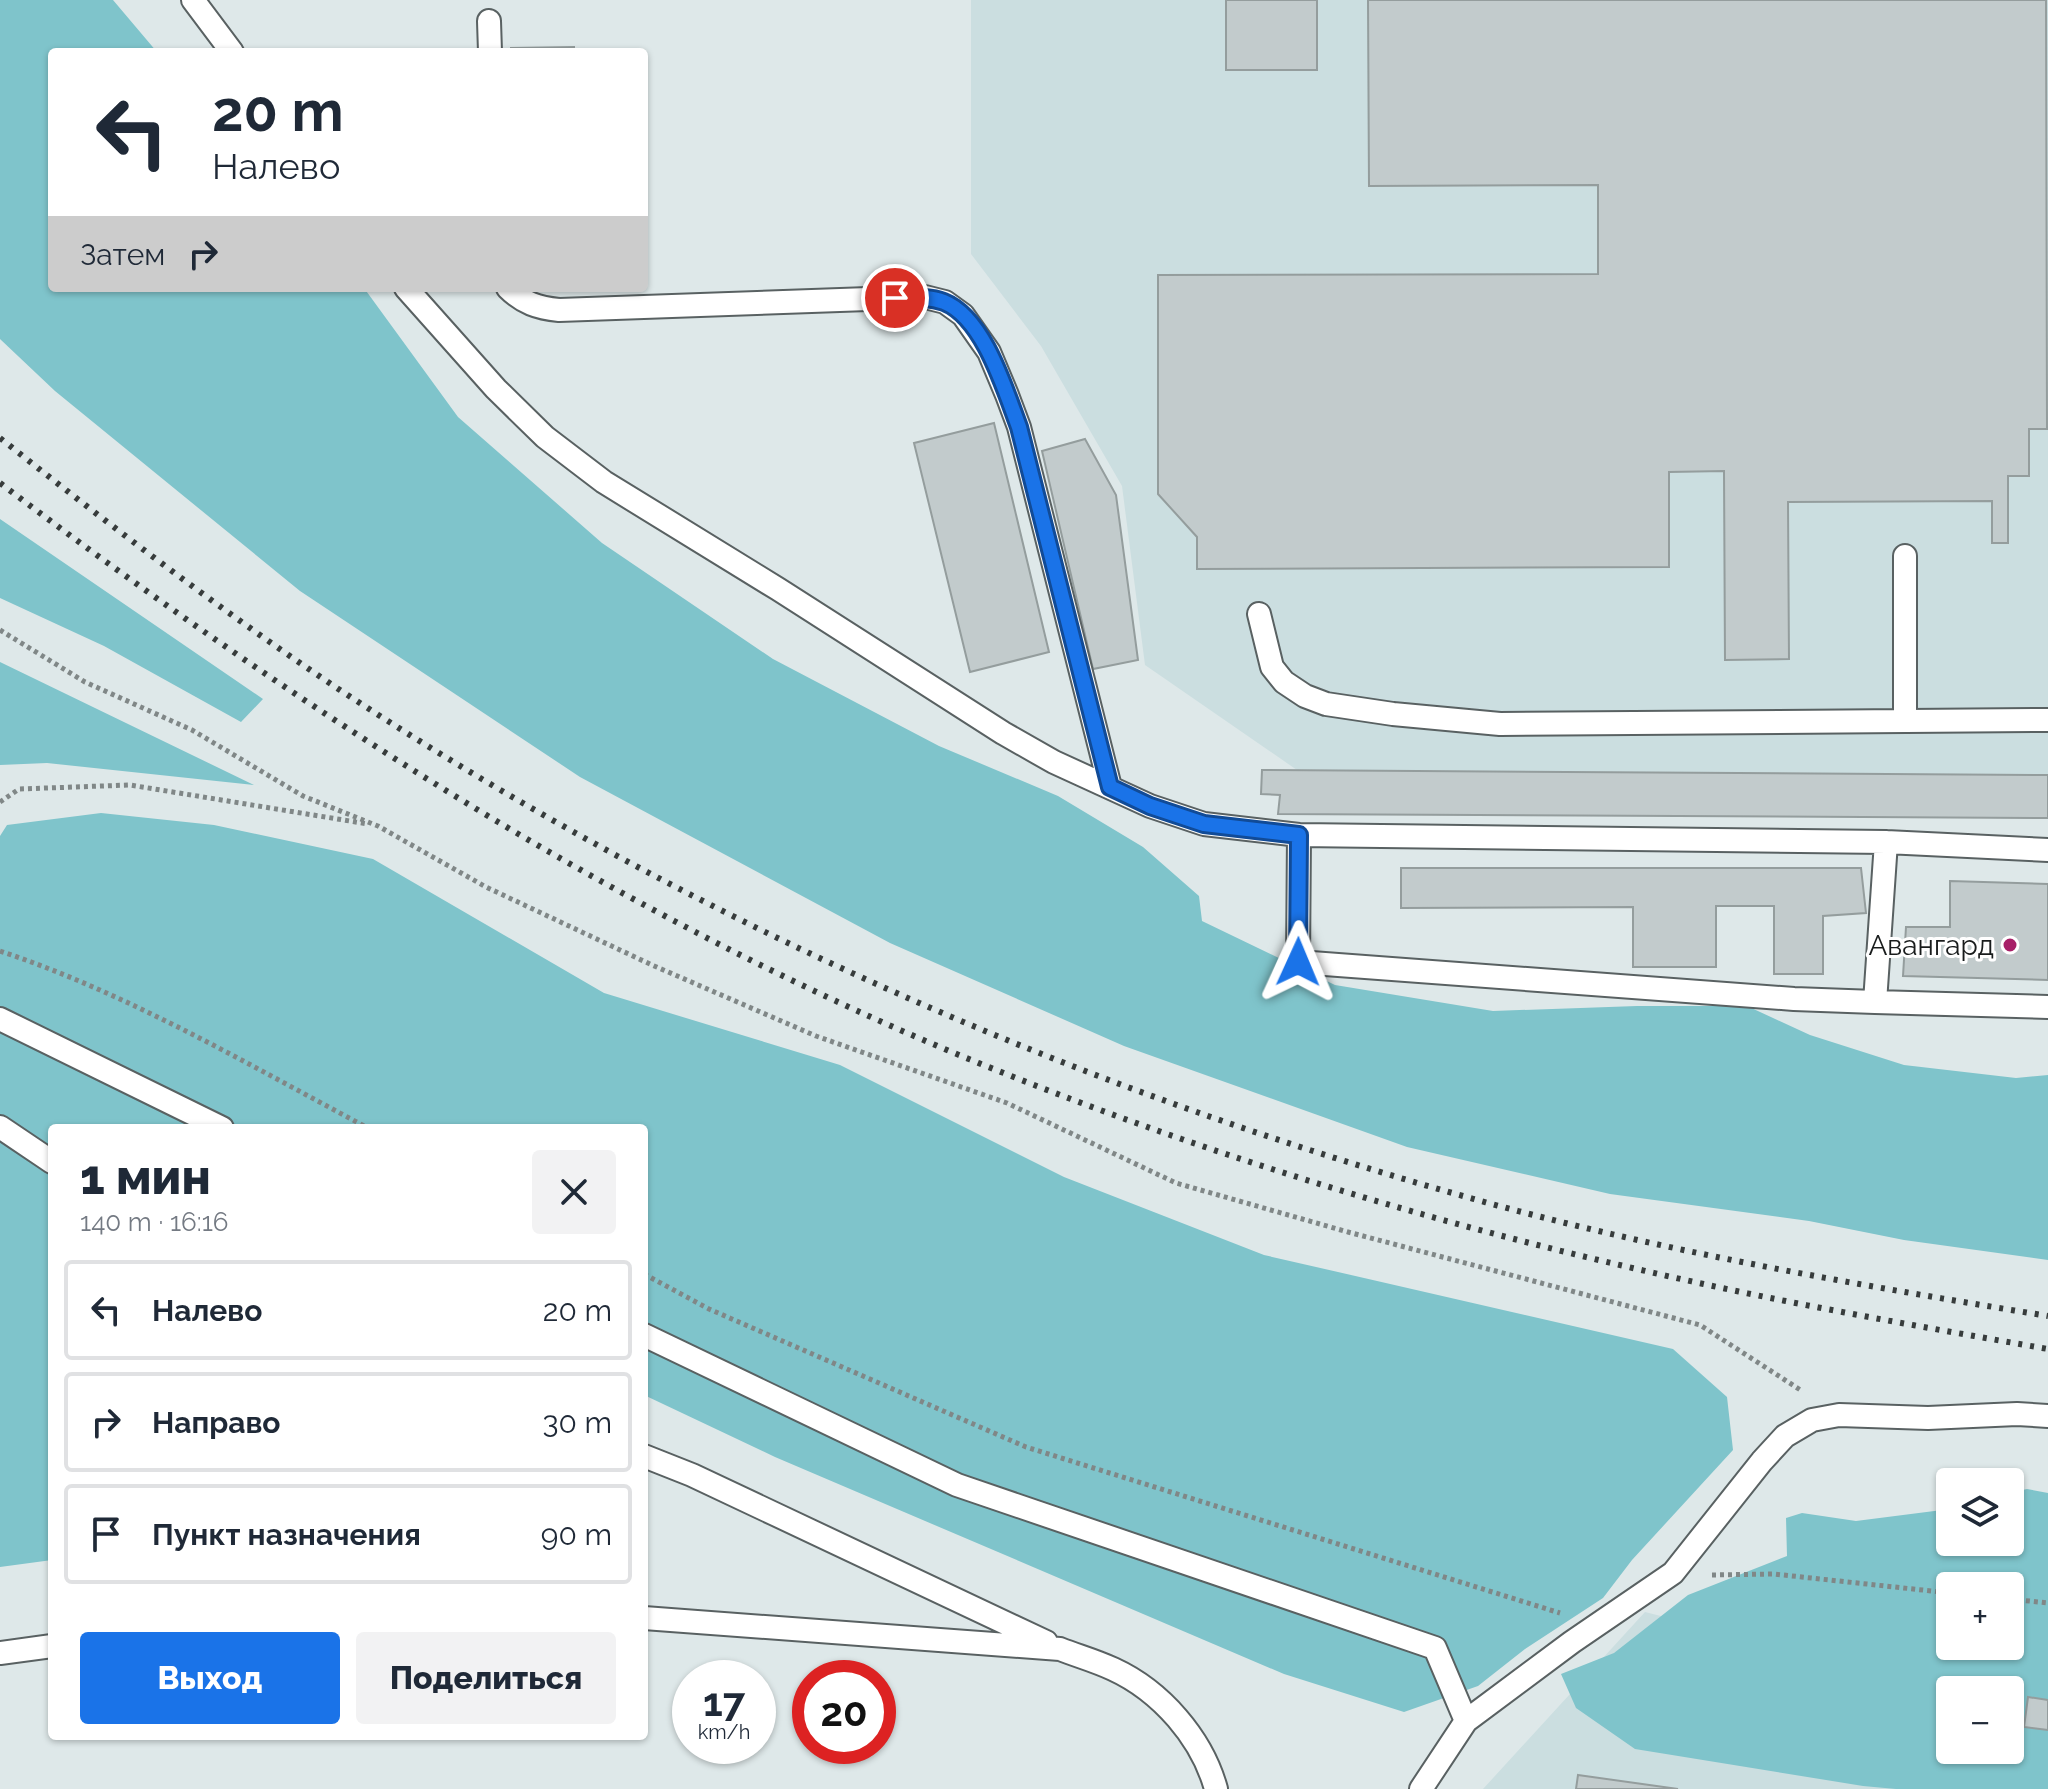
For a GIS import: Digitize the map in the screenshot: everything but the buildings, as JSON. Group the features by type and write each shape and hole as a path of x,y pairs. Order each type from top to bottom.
{"lane":[{"path":"193,0 229,48"},
{"path":"489,21 490,48"},
{"path":"410,292 496,389 545,437 604,482 1003,733 1054,762 1150,806 1204,824 1299,835 1886,842 2048,850"},
{"path":"512,292 538,308 559,310 925,297 945,302 963,315 989,352 1019,427 1110,787"},
{"path":"1905,556 1905,721"},
{"path":"1259,614 1272,667 1284,682 1305,696 1326,704 1393,714 1500,724 2048,720"},
{"path":"1299,835 1298,962 1778,998 2048,1007"},
{"path":"1875,1002 1886,842"},
{"path":"0,1019 214,1124"},
{"path":"0,1127 48,1159"},
{"path":"648,1337 957,1485 1435,1648 1466,1721"},
{"path":"1421,1789 1466,1721 1596,1625 1673,1573 1785,1436 1812,1420 1839,1415 1928,1418 2017,1414 2048,1416"},
{"path":"648,1458 692,1475 1060,1649 1115,1669 1158,1697 1191,1736 1216,1789"},
{"path":"648,1618 1060,1649"},
{"path":"0,1653 48,1647"}],"path":[{"path":"0,630 85,682 192,730 303,796 378,826 486,887 652,965 816,1036 1007,1103 1176,1183 1700,1325 1839,1415"},
{"path":"0,802 19,789 130,785 378,826"},
{"path":"0,951 44,966 183,1030 360,1124"},
{"path":"648,1276 709,1309 1026,1447 1487,1588 1596,1625"},
{"path":"1673,1573 1774,1574 1936,1591"},
{"path":"2024,1600 2048,1603"}],"shaded area":[{"path":"0,0 113,0 154,48 48,48 48,292 367,292 458,417 602,543 773,659 939,746 1058,796 1143,847 1199,896 1202,921 1335,985 1493,1011 1747,1006 1810,1035 1904,1065 2016,1078 2048,1075 2048,1260 1904,1240 1809,1221 1610,1194 1407,1147 1124,1046 890,943 580,777 300,591 55,391 0,339"},
{"path":"971,0 2048,0 2048,775 1297,770 1145,665 1122,486 1041,346 971,254"},
{"path":"0,519 263,699 241,722 104,646 0,598"},
{"path":"0,662 254,785 47,763 0,765"},
{"path":"101,813 214,825 373,859 604,993 840,1065 1064,1177 1264,1255 1673,1349 1727,1397 1733,1450 1632,1560 1603,1598 1525,1649 1478,1686 1404,1712 1284,1674 775,1457 648,1397 648,1124 48,1124 48,1561 0,1567 0,836 7,825"},
{"path":"2024,1490 2048,1493 2048,1789 1896,1789 1863,1786 1635,1749 1576,1708 1561,1674 1614,1653 1688,1595 1787,1556 1786,1518 1802,1513 1856,1521 1936,1511 1936,1556 2024,1556"},
{"path":"1645,1612 1783,1647 2048,1668 2048,1789 1483,1789"}],"railway":[{"path":"0,438 244,624 328,682 465,769 605,849 748,924 894,992 1044,1055 1195,1111 1348,1162 1503,1207 1706,1255 2048,1316"},
{"path":"0,483 226,647 461,800 705,937 831,999 959,1055 1209,1148 1464,1226 1739,1292 2048,1349"}],"place":[{"name":"Авангард","path":"2010,945"}],"route":[{"path":"895,298 925,297 945,302 963,315 989,352 1000,376 1019,427 1110,787 1150,806 1204,824 1299,835 1298,962"}]}
